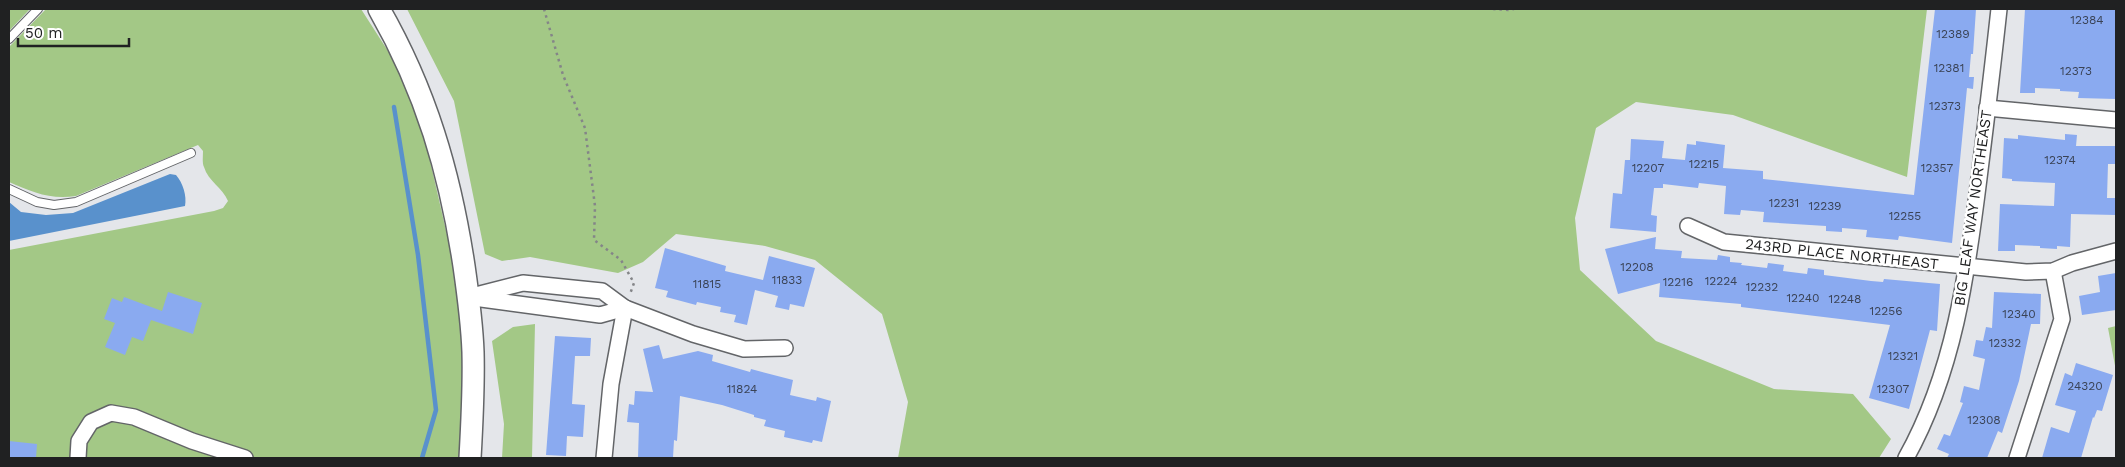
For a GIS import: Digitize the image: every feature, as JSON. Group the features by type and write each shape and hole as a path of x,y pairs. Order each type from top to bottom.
{"main road":[{"path":"379,9 410,66 438,145 452,194 468,297 473,350 470,458"}],"street":[{"name":"BIG LEAF WAY NORTHEAST","path":"1906,458 1940,384 1959,311 1968,267 1999,9"},
{"path":"1988,108 2116,120"},
{"name":"243RD PLACE NORTHEAST","path":"1688,226 1724,242 2026,272 2053,271 2072,263 2116,251"},
{"path":"2017,458 2062,320 2053,271"},
{"path":"468,297 523,283 602,291 625,308 693,334 744,349 784,348"},
{"path":"468,297 600,315 625,308"},
{"path":"604,458 611,384 625,308"},
{"path":"78,458 78,440 92,422 110,414 134,418 192,441 244,458"}],"lane":[{"path":"9,39 38,9"},
{"path":"9,189 37,202 54,205 76,202 191,153"}],"path":[{"path":"544,9 563,74 585,128 595,206 594,240 621,260 634,283 625,308"},
{"path":"1493,9 1514,9"}],"green space":[{"path":"9,9 30,9 9,31"},
{"path":"46,9 361,9 406,79 418,108 447,235 459,234 470,458 9,458 9,250 214,211 223,208 228,201 206,172 203,164 203,151 198,145 76,196 49,196 33,192 9,182 9,47"},
{"path":"407,9 1927,9 1907,177 1733,115 1636,102 1596,128 1575,218 1580,270 1656,341 1774,389 1853,394 1891,439 1879,458 898,458 908,402 882,314 815,260 765,246 676,234 643,262 618,273 530,257 502,261 485,254 454,101"},
{"path":"535,324 532,458 502,458 504,424 492,341 513,327"},
{"path":"2116,326 2116,371 2108,328"}],"water":[{"path":"170,174 176,175 181,182 185,194 185,206 9,241 9,202 21,212 46,215 73,213"}],"building":[{"path":"1935,9 1976,9 1973,54 1971,54 1969,77 1974,77 1973,89 1967,88 1952,243 1899,236 1898,240 1866,237 1867,230 1842,228 1842,232 1826,231 1826,226 1763,222 1764,212 1741,210 1740,215 1724,214 1726,186 1699,183 1698,188 1663,184 1663,188 1654,188 1651,215 1657,216 1656,232 1610,228 1613,193 1622,194 1625,160 1630,160 1631,139 1664,141 1662,158 1685,160 1687,144 1696,145 1696,141 1725,145 1723,168 1763,171 1763,179 1914,195"},
{"path":"2025,9 2116,9 2116,99 2078,98 2079,92 2060,91 2060,89 2035,88 2035,93 2020,93"},
{"path":"2065,134 2077,135 2076,146 2115,146 2115,164 2108,164 2107,198 2116,198 2116,215 2071,214 2070,247 2057,246 2057,249 2015,245 2015,251 1998,251 2000,204 2054,206 2055,183 2012,181 2012,179 2002,178 2004,138 2018,139 2018,135 2065,140"},
{"path":"1656,237 1655,249 1682,251 1681,258 1717,260 1718,255 1730,257 1730,262 1742,263 1741,265 1767,268 1768,263 1784,265 1783,271 1807,274 1808,268 1824,270 1824,275 1871,281 1883,282 1884,279 1940,284 1937,331 1930,330 1909,409 1869,398 1890,325 1741,307 1741,304 1659,297 1660,283 1618,294 1605,249"},
{"path":"665,248 726,266 725,271 763,280 769,256 815,268 804,307 790,304 789,310 775,307 778,296 755,290 747,325 734,322 736,315 720,312 721,307 697,302 696,305 666,297 668,291 655,288"},
{"path":"2116,273 2116,310 2082,315 2079,296 2100,292 2098,276"},
{"path":"168,292 202,303 193,334 151,320 143,341 132,337 125,355 105,347 115,323 104,319 112,298 122,302 124,297 162,311"},
{"path":"1994,292 2041,294 2040,324 2031,324 2019,381 2002,433 1998,431 1987,458 1947,458 1949,454 1937,449 1944,434 1950,436 1963,403 1960,402 1964,386 1979,390 1985,359 1973,356 1976,340 1983,341 1986,327 1992,328"},
{"path":"555,336 591,338 590,356 575,356 572,404 585,405 583,437 567,436 566,456 546,455"},
{"path":"659,345 663,359 698,351 713,355 712,361 750,372 751,369 793,380 790,395 816,401 817,397 831,401 822,442 813,440 812,443 784,437 785,431 764,426 766,420 754,417 754,415 722,405 680,396 677,441 674,440 673,458 638,458 639,423 627,422 629,404 634,405 635,391 653,392 643,349"},
{"path":"2076,363 2113,375 2102,411 2097,410 2093,417 2081,458 2042,458 2051,427 2069,433 2076,411 2055,405 2065,373 2072,376"},
{"path":"9,441 37,444 36,458 9,458"}],"waterway":[{"path":"394,107 418,255 436,410 422,458"}]}
